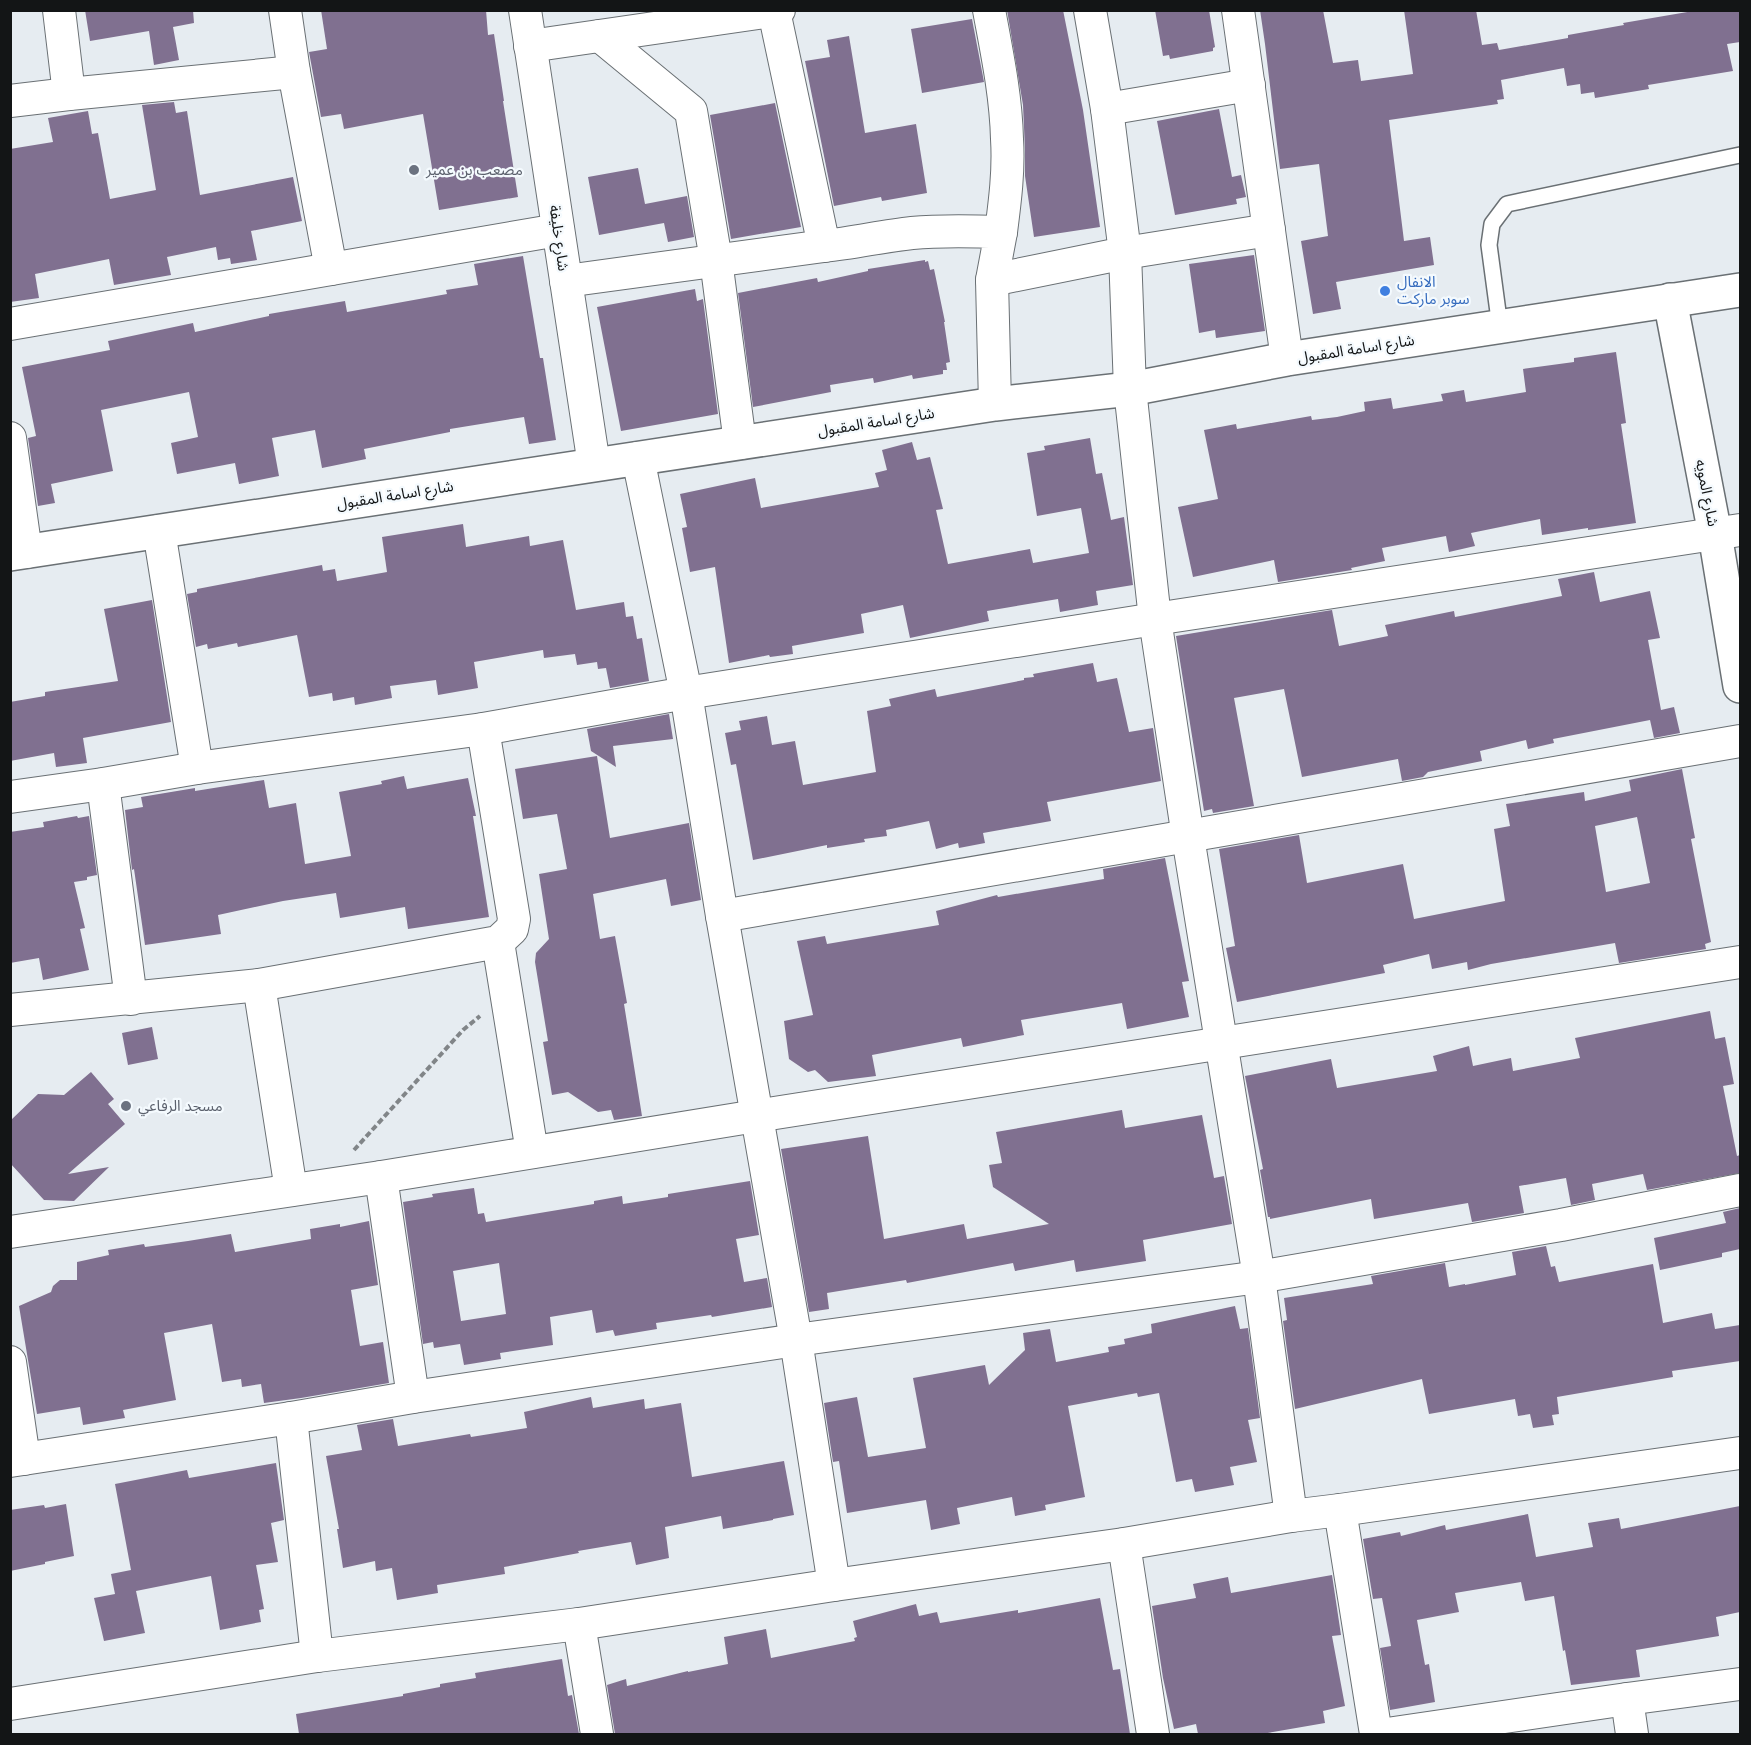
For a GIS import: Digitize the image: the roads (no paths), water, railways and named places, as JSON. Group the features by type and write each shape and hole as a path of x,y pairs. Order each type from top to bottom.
{"street":[{"path":"59,10 69,94"},
{"path":"285,10 294,72 331,269"},
{"name":"شارع خليفة","path":"525,10 594,465"},
{"path":"989,10 1002,79 1008,139 1007,191 992,280 995,404"},
{"path":"1090,10 1107,109 1125,253 1130,389 1155,619 1259,1277 1290,1516"},
{"path":"1239,10 1287,359"},
{"path":"530,46 776,11 824,246"},
{"path":"600,36 691,111 716,261 740,443"},
{"path":"10,101 294,72"},
{"path":"1107,109 1249,85"},
{"path":"10,324 558,230"},
{"path":"566,281 911,233 964,230 1001,232"},
{"path":"992,280 1125,253 1269,230"},
{"name":"شارع اسامة المقبول","path":"18,553 995,404 1130,389 1287,359 1740,290"},
{"name":"شارع المويه","path":"1670,300 1728,532 1740,686"},
{"path":"10,438 18,553"},
{"path":"638,458 686,693 756,1116 796,1340 834,1585"},
{"path":"159,531 197,768"},
{"path":"10,797 197,768 483,729 686,693 1728,532"},
{"path":"10,1011 259,985 498,942 512,929 514,919 483,729"},
{"path":"722,916 1740,741"},
{"path":"103,784 131,999"},
{"path":"498,942 532,1152"},
{"path":"10,1232 381,1177 1740,962"},
{"path":"259,985 306,1188"},
{"path":"381,1177 413,1397"},
{"path":"10,1362 17,1460 413,1397 796,1340 1259,1277 1561,1225 1740,1190"},
{"path":"291,1418 317,1656"},
{"path":"10,1704 317,1656 579,1624 1124,1544 1290,1516 1740,1453"},
{"path":"1340,1510 1376,1734"},
{"path":"1124,1544 1153,1734"},
{"path":"579,1624 597,1734"},
{"path":"1387,1734 1740,1684"},
{"path":"1627,1699 1632,1734"}],"lane":[{"path":"1500,327 1489,245 1492,224 1507,204 1740,155"}],"place":[{"name":"مصعب بن عمير","path":"414,170"},
{"name":"الانفال سوبر ماركت","path":"1385,291"},
{"name":"مسجد الرفاعي","path":"126,1106"}]}
